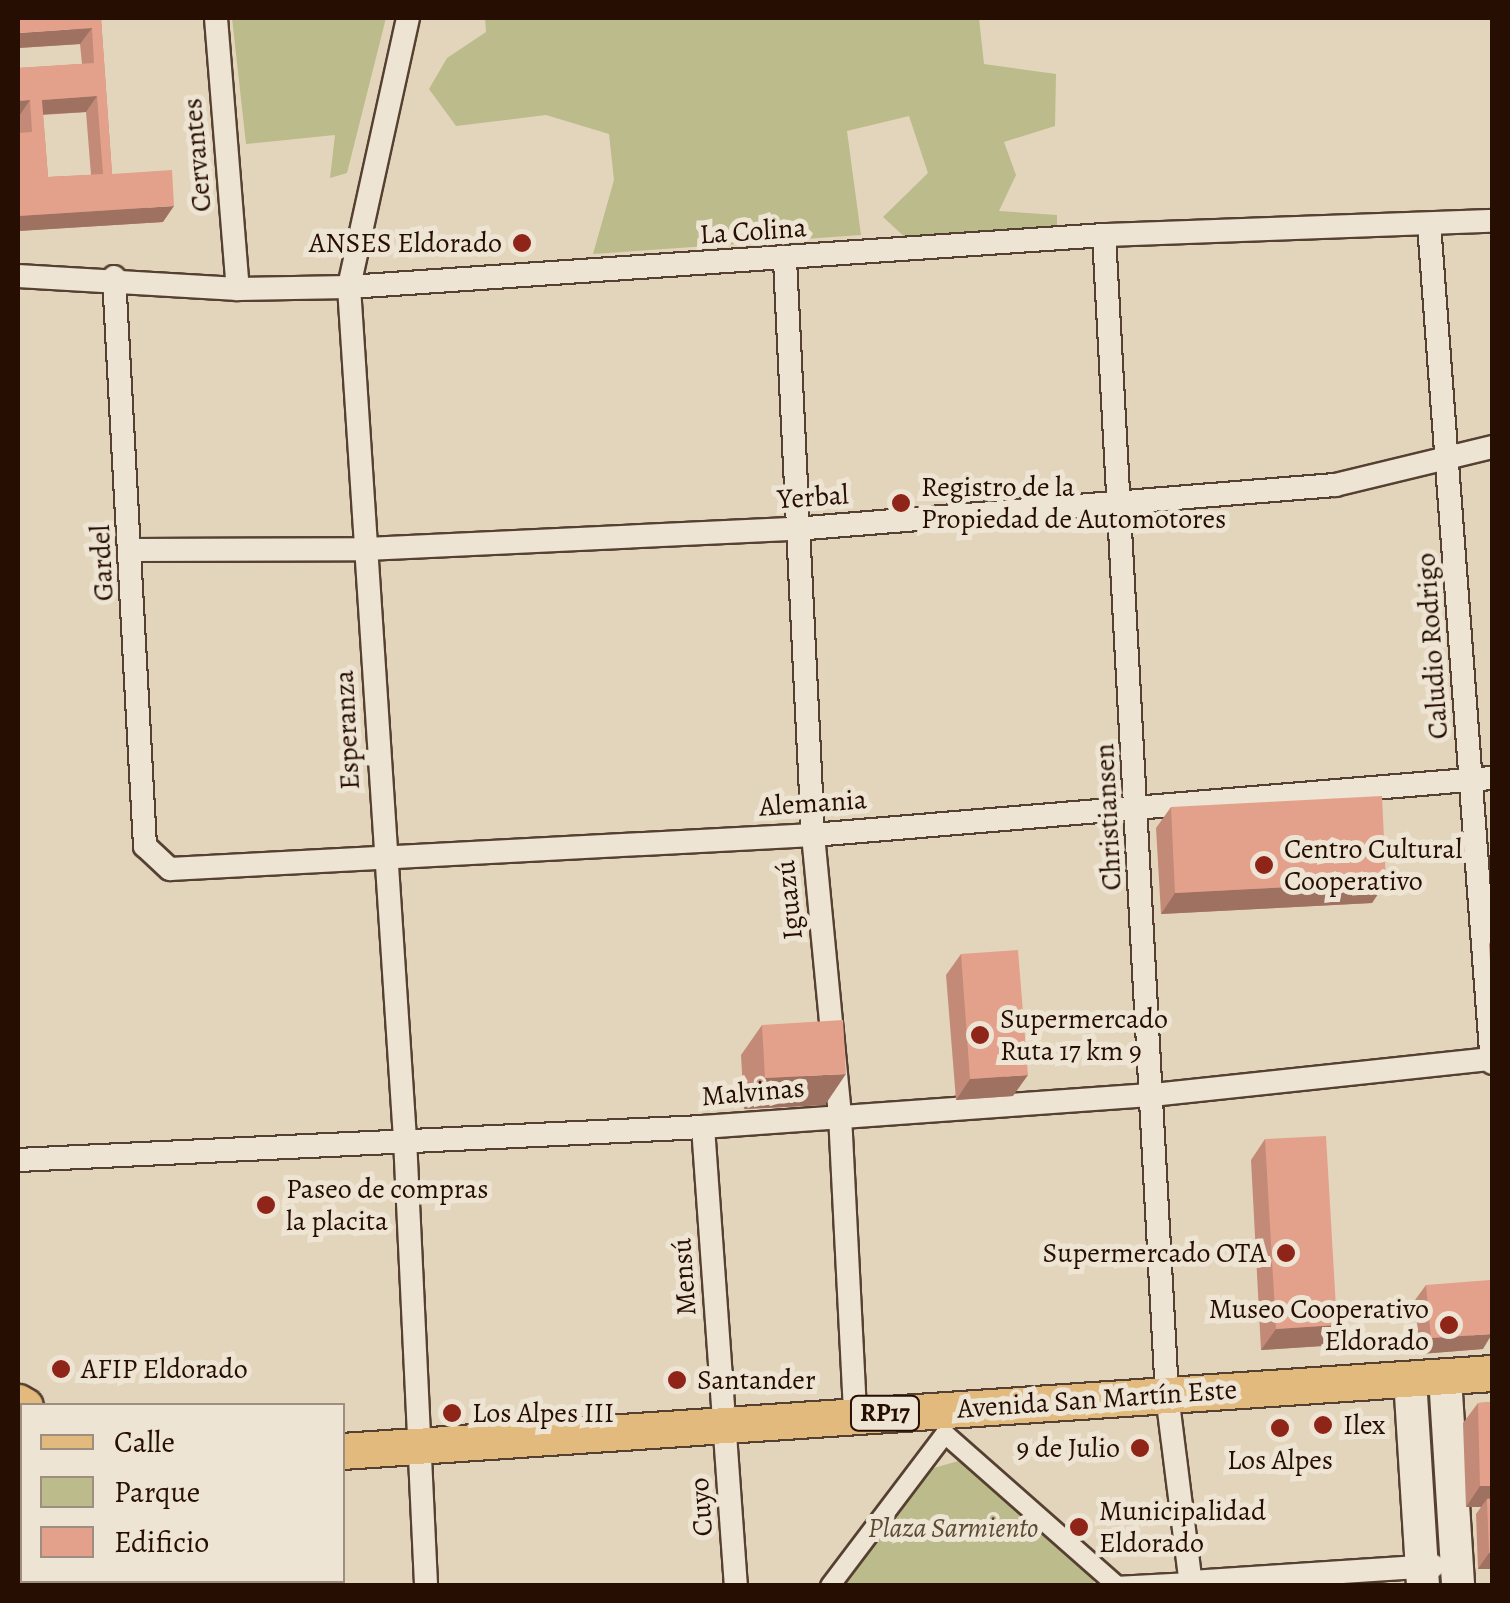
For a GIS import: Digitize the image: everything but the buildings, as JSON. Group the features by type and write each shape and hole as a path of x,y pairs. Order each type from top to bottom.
{"main road":[{"name":"Avenida San Martín Este","path":"345,1450 855,1414 944,1422 1167,1395 1492,1374"},
{"path":"1445,1377 1457,1575"},
{"path":"1410,1380 1423,1576"}],"street":[{"name":"Cervantes","path":"216,18 238,288"},
{"name":"Esperanza","path":"408,18 348,287 405,1140 426,1586"},
{"name":"La Colina","path":"18,276 114,278 238,288 348,287 785,260 1104,235 1492,221"},
{"name":"Caludio Rodrigo","path":"1429,224 1482,779 1492,1060"},
{"name":"Christiansen","path":"1104,235 1116,502 1139,803 1167,1395 1191,1584"},
{"name":"Iguazú","path":"785,260 794,529 813,835 840,1115 855,1414"},
{"name":"Gardel","path":"114,278 132,550 145,846"},
{"name":"Yerbal","path":"132,550 366,549 794,529 1334,485 1492,446"},
{"name":"Alemania","path":"145,846 170,868 813,835 1139,803 1482,779"},
{"name":"Malvinas","path":"18,1160 703,1126 1153,1095 1492,1060"},
{"name":"Mensú","path":"703,1126 725,1424"},
{"path":"830,1586 944,1422 1115,1585 1457,1575"},
{"name":"Cuyo","path":"725,1424 736,1586"}],"green space":[{"path":"232,18 386,18 347,173 330,178 335,135 246,144"},
{"path":"485,18 979,18 984,64 1056,74 1055,126 1004,142 1016,175 999,211 1057,215 1057,229 908,240 883,217 928,173 909,116 847,131 861,235 593,254 614,180 609,134 546,115 456,126 429,89 447,58 486,32"},
{"name":"Plaza Sarmiento","path":"962,1460 1093,1573 1094,1585 830,1586 923,1471"}],"place":[{"name":"ANSES Eldorado","path":"522,243"},
{"name":"Registro de la Propiedad de Automotores","path":"901,503"},
{"name":"Centro Cultural Cooperativo","path":"1264,865"},
{"name":"Supermercado Ruta 17 km 9","path":"980,1035"},
{"name":"Paseo de compras la placita","path":"266,1205"},
{"name":"Supermercado OTA","path":"1286,1253"},
{"name":"Museo Cooperativo Eldorado","path":"1449,1325"},
{"name":"AFIP Eldorado","path":"61,1369"},
{"name":"Santander","path":"677,1380"},
{"name":"Los Alpes III","path":"452,1413"},
{"name":"Ilex","path":"1323,1425"},
{"name":"Los Alpes","path":"1280,1428"},
{"name":"9 de Julio","path":"1140,1448"},
{"name":"Municipalidad Eldorado","path":"1079,1527"}]}
